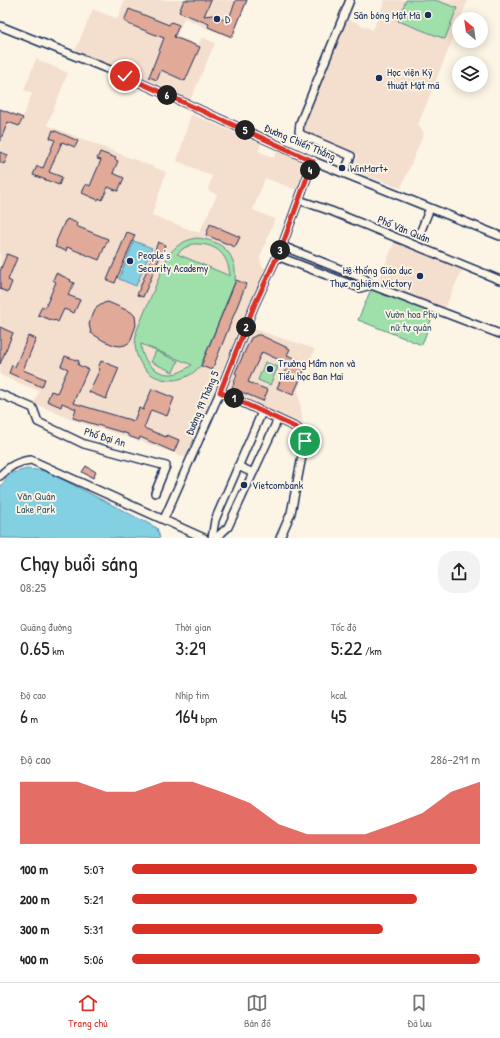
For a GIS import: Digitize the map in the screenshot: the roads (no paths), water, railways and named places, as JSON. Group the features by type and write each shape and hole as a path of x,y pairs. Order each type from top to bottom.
{"street":[{"path":"344,173 350,156 302,135 299,132 300,124 350,0"},
{"name":"Đường Chiến Thắng","path":"0,26 125,76 313,161 500,236"},
{"name":"Đường 19 Tháng 5","path":"164,519 220,392 254,306 278,256 313,161"},
{"name":"Phố Văn Quán","path":"299,200 331,211 500,280"},
{"path":"420,233 430,208"},
{"path":"282,246 365,279 371,285 500,334"},
{"path":"278,256 360,288 371,285"},
{"path":"220,392 297,428 302,433 305,441 291,513 280,538"},
{"name":"Phố Đại An","path":"0,394 33,408 38,422 84,444 166,466 155,493"},
{"path":"212,538 215,520 262,412"},
{"path":"216,538 228,527 278,419"},
{"path":"0,476 7,468 15,463 31,460 204,538"},
{"path":"238,466 253,473"}],"water":[{"path":"134,241 152,248 136,286 119,279"},
{"name":"Văn Quán Lake Park","path":"27,469 46,471 157,528 160,538 0,538 0,488 9,474"}],"place":[{"name":"Sân bóng Mật Mã","path":"428,15"},
{"name":"D","path":"217,19"},
{"name":"Học viện Kỹ thuật Mật mã","path":"379,78"},
{"name":"WinMart+","path":"342,168"},
{"name":"People's Security Academy","path":"130,261"},
{"name":"Hệ thống Giáo dục Thực nghiệm Victory","path":"420,276"},
{"name":"Trường Mầm non và Tiểu học Ban Mai","path":"270,369"},
{"name":"Vietcombank","path":"244,485"}],"park label":[{"name":"Vườn hoa Phụ nữ tự quản","path":"411,320"}]}
